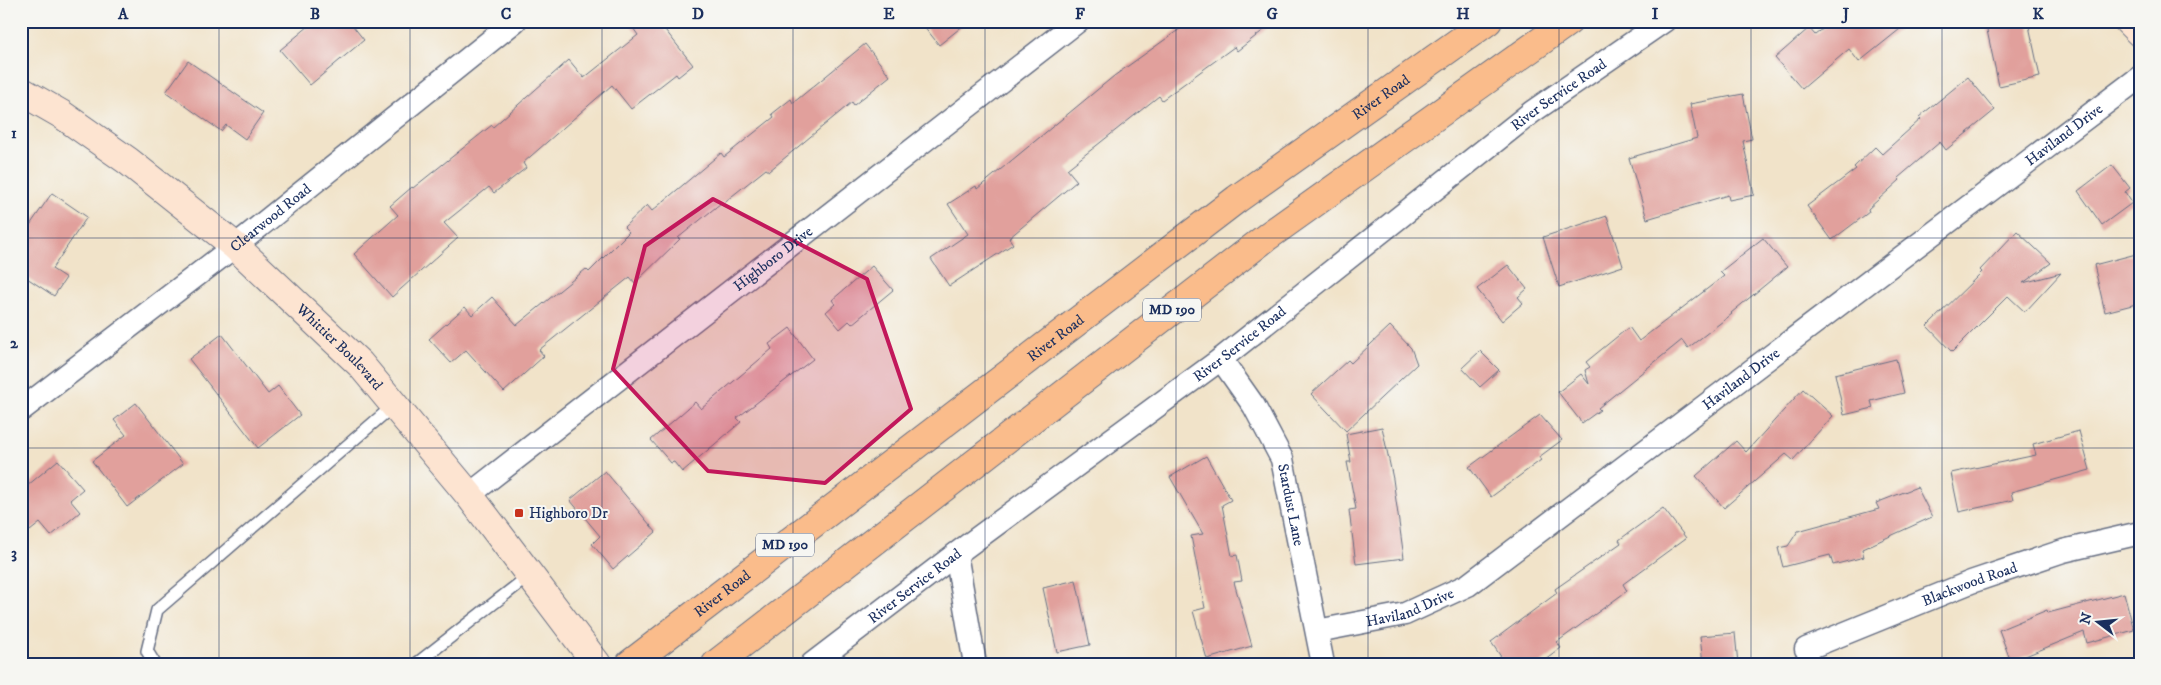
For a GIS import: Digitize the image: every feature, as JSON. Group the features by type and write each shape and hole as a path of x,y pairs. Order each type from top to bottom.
{"main road":[{"name":"River Road","path":"630,664 1237,199 1488,21"},
{"name":"MD 190","path":"716,664 1268,236 1569,21"}],"street":[{"name":"Clearwood Road","path":"21,410 235,246 515,21"},
{"name":"River Service Road","path":"812,664 956,554 1221,360 1532,112 1664,21"},
{"path":"2128,21 2140,33"},
{"name":"Highboro Drive","path":"469,495 1076,22"},
{"name":"Haviland Drive","path":"1317,631 1405,614 1468,585 2140,77"},
{"name":"Whittier Boulevard","path":"21,91 61,114 128,161 235,246 360,364 469,495 597,664"},
{"name":"Stardust Lane","path":"1221,360 1254,406 1282,459 1323,664"},
{"name":"Blackwood Road","path":"1806,649 1971,582 2063,550 2140,533"},
{"path":"956,554 975,664"}],"lane":[{"path":"155,664 146,651 157,610 394,406"},
{"path":"416,664 530,575"}],"highlighted area":[{"path":"713,199 867,279 911,409 825,483 708,471 613,369 645,246"}],"building":[{"path":"315,21 349,21 364,40 310,85 280,50"},
{"path":"628,21 658,21 693,65 678,77 676,74 631,109 612,85 523,163 526,168 494,193 489,187 444,223 458,238 392,297 354,254 398,215 390,206 492,125 493,127 569,60 584,78 638,35"},
{"path":"920,21 969,21 939,45"},
{"path":"1191,21 1275,21 1237,51 1234,47 1162,100 1159,96 1067,169 1077,181 1009,238 1013,244 949,286 931,259 968,234 948,204 976,186 977,189 1114,76"},
{"path":"1833,21 1910,21 1859,62 1849,49 1802,89 1775,58 1809,28 1815,35"},
{"path":"1985,21 2028,21 2040,77 1999,86"},
{"path":"865,44 890,76 854,105 852,102 769,171 766,169 721,203 678,238 680,239 635,283 630,277 539,350 544,356 504,392 466,350 451,363 429,339 465,307 472,315 492,297 517,325 586,269 589,272 629,232 624,227 647,205 652,211 721,153 724,157 774,117 772,114 791,99 793,103"},
{"path":"188,61 263,113 245,139 226,125 221,131 166,92"},
{"path":"1968,77 1995,110 1946,150 1940,142 1898,178 1900,180 1868,209 1869,212 1832,240 1807,206 1856,169 1854,167 1875,147 1882,154 1921,119 1919,117"},
{"path":"1743,94 1752,139 1743,141 1754,195 1729,200 1728,195 1647,219 1629,158 1697,138 1690,104"},
{"path":"2112,165 2130,188 2125,192 2132,203 2102,225 2078,191"},
{"path":"52,193 87,217 52,269 66,278 54,296 21,274 21,238"},
{"path":"1607,216 1623,266 1559,287 1543,237"},
{"path":"2017,231 2051,263 2023,283 2061,273 2025,312 2008,296 1952,352 1927,326 1982,272 1980,270"},
{"path":"1763,238 1787,267 1732,314 1688,348 1682,340 1582,423 1558,392 1581,374 1589,384 1585,370 1590,367 1586,362 1629,327 1639,341 1724,276 1720,272"},
{"path":"2140,253 2140,303 2105,312 2094,265"},
{"path":"1508,265 1527,289 1518,297 1523,303 1502,321 1477,289"},
{"path":"872,266 893,290 852,324 849,321 840,329 826,312 835,304 832,300"},
{"path":"1390,326 1411,348 1417,364 1346,431 1311,394 1348,360 1351,363"},
{"path":"790,328 813,359 737,418 741,422 682,472 674,462 671,463 651,440 695,402 701,409 772,349 769,344"},
{"path":"222,334 268,394 278,386 300,415 258,448 189,359"},
{"path":"1480,351 1499,370 1480,387 1462,368"},
{"path":"1896,359 1904,393 1871,401 1873,408 1844,415 1835,374"},
{"path":"1803,389 1833,416 1793,460 1786,454 1724,508 1696,476 1736,441 1746,452"},
{"path":"136,403 183,464 127,507 92,461 126,435 114,420"},
{"path":"1540,415 1562,440 1539,457 1541,460 1491,497 1469,467"},
{"path":"1382,427 1393,479 1404,558 1356,564 1349,510 1356,509 1347,462 1351,462 1346,434"},
{"path":"2079,431 2090,470 2011,492 2013,500 1959,512 1951,473 2036,455 2033,444"},
{"path":"1206,456 1231,500 1222,505 1232,556 1237,555 1242,581 1234,582 1252,646 1207,659 1193,611 1205,608 1191,536 1203,534 1170,477"},
{"path":"58,460 83,489 70,500 80,512 51,536 40,523 30,531 21,520 21,491"},
{"path":"605,471 656,532 613,569 592,544 600,536 570,500"},
{"path":"1917,487 1932,517 1862,549 1864,557 1833,565 1830,555 1783,567 1778,548 1788,546 1798,531 1879,509 1876,503"},
{"path":"1663,508 1686,538 1623,584 1627,591 1557,642 1561,648 1540,664 1506,664 1491,642 1557,593 1555,589 1621,543 1619,540"},
{"path":"1076,580 1090,645 1057,652 1043,588"},
{"path":"2124,593 2134,630 2087,643 2084,632 2011,662 1999,630 2047,610 2048,613"},
{"path":"1735,633 1738,664 1703,664 1700,636"}],"place":[{"name":"Highboro Dr","path":"519,513"}]}
